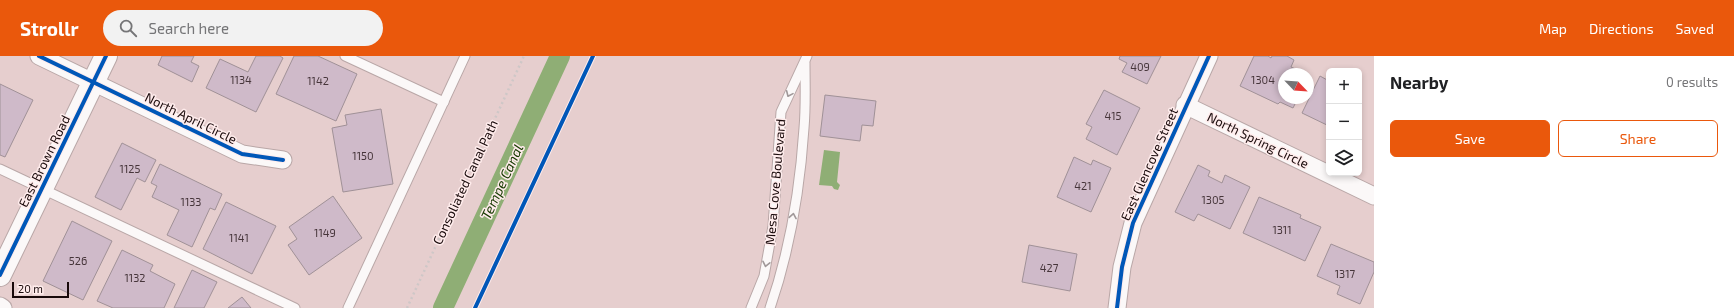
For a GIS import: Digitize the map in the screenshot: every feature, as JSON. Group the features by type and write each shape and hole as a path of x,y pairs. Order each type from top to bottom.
{"main road":[{"name":"East Brown Road","path":"0,275 106,56"}],"street":[{"name":"North April Circle","path":"39,56 242,154 283,160"},
{"name":"East Glencove Street","path":"1117,308 1122,267 1132,223 1185,105 1209,56"},
{"name":"North Spring Circle","path":"1185,105 1374,196"}],"lane":[{"path":"345,56 444,102"},
{"path":"348,308 465,56"},
{"name":"Mesa Cove Boulevard","path":"750,308 764,276 774,226 781,112 806,57"},
{"name":"Mesa Cove Boulevard","path":"770,308 786,258 796,199 804,128 806,57"},
{"path":"0,169 295,308"}],"shaded area":[{"path":"824,150 840,152 837,182 840,185 838,190 834,189 832,186 819,185"}],"building":[{"path":"162,56 194,56 191,62 199,66 192,82 158,65"},
{"path":"256,56 280,56 283,58 256,112 206,88 220,59 248,72"},
{"path":"294,56 318,56 357,74 336,121 276,94"},
{"path":"1120,56 1161,56 1147,84 1122,72 1127,63 1119,59"},
{"path":"1254,56 1268,56 1271,58 1272,56 1287,56 1294,60 1291,67 1293,68 1278,68 1278,104 1240,86"},
{"path":"1320,76 1326,79 1326,125 1302,113 1306,104 1314,104 1314,88"},
{"path":"0,84 33,100 5,157 0,155"},
{"path":"1104,90 1140,108 1117,155 1086,139 1092,127 1086,124"},
{"path":"825,95 876,101 873,126 862,125 860,141 820,136"},
{"path":"1284,104 1295,104 1293,108"},
{"path":"381,109 393,184 343,192 332,128 347,125 345,115"},
{"path":"122,143 156,160 145,182 137,178 121,210 95,197"},
{"path":"1074,157 1091,165 1093,160 1111,168 1091,212 1057,197"},
{"path":"160,164 222,194 215,210 210,208 192,247 167,235 179,210 152,197 157,186 151,183"},
{"path":"1198,165 1210,171 1208,176 1222,183 1225,175 1250,187 1230,229 1198,214 1194,221 1175,212"},
{"path":"333,196 362,238 309,275 288,245 297,239 289,227"},
{"path":"1259,197 1301,215 1300,218 1321,227 1305,261 1243,233"},
{"path":"226,202 276,226 252,274 203,249"},
{"path":"72,221 112,241 83,300 43,281"},
{"path":"1331,244 1374,262 1374,272 1360,304 1337,294 1340,286 1317,276"},
{"path":"1029,245 1077,254 1070,291 1022,282"},
{"path":"122,250 153,265 150,271 175,284 164,308 113,308 97,301"},
{"path":"192,270 217,282 204,308 174,308"},
{"path":"242,297 251,308 228,308"}],"waterway":[{"name":"Tempe Canal","path":"443,308 560,56"}],"cycle path":[{"path":"39,56 242,154 283,160"},
{"path":"0,275 106,56"},
{"path":"475,308 593,56"},
{"path":"1117,308 1122,267 1133,223 1209,56"}]}
